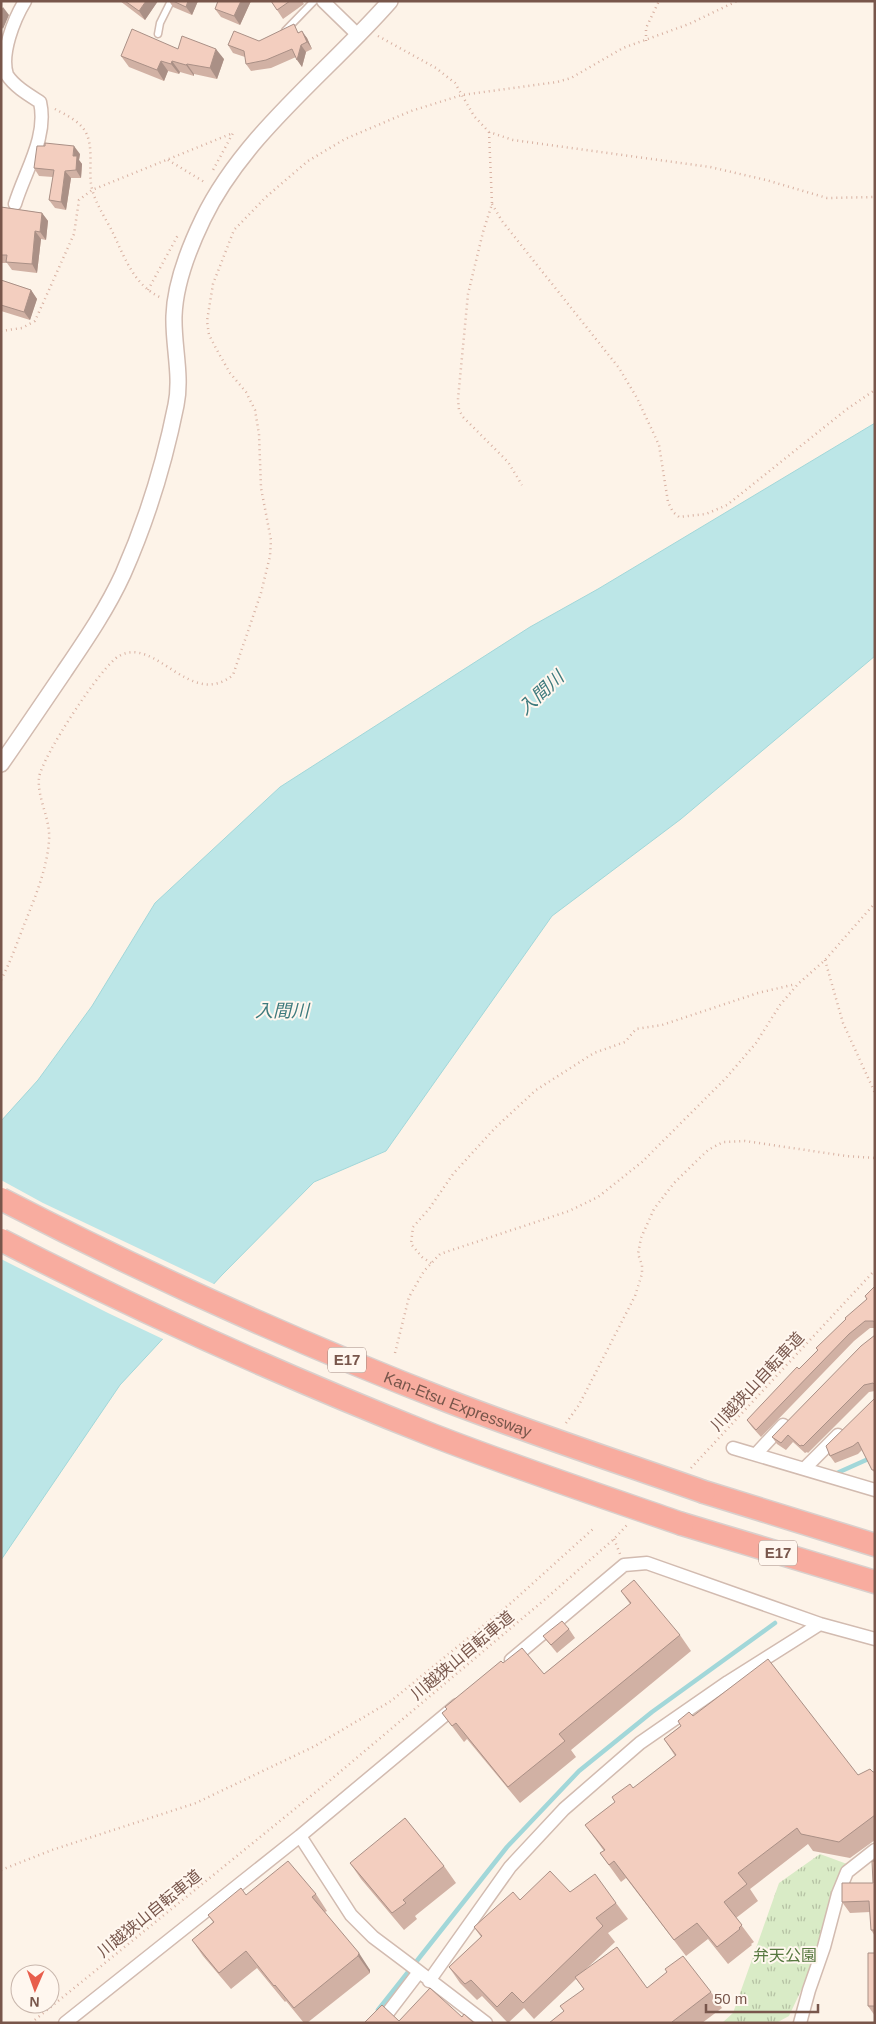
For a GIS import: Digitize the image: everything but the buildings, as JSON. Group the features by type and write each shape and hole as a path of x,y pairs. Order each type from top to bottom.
{"highway":[{"name":"Kan-Etsu Expressway","path":"1,1199 97,1248 321,1349 449,1401 704,1492 875,1545"},
{"name":"E17","path":"1,1240 167,1322 432,1434 682,1524 875,1582"}],"street":[{"path":"15,204 21,182 34,153 40,133 42,111 40,102 21,89 7,74 4,56 9,32 16,15 25,1"},
{"path":"323,1 362,33"},
{"path":"1,764 92,630 122,574 138,536 155,483 177,401 175,303 194,241 219,189 250,148 362,33 390,1"},
{"path":"756,1454 790,1418"},
{"path":"804,1470 849,1424"},
{"path":"733,1448 875,1490"},
{"path":"505,1665 624,1565 647,1563 820,1624 875,1639"},
{"path":"429,1981 510,1867 564,1809 647,1738 728,1682 820,1624"},
{"path":"64,2023 300,1836 467,1696"},
{"path":"300,1836 351,1915 405,1962 486,2023"},
{"path":"800,2023 824,1947 838,1894 847,1872 875,1850"},
{"path":"380,2023 419,1972"}],"lane":[{"path":"158,34 160,22 170,1"},
{"path":"278,35 291,25 314,1"}],"path":[{"path":"646,41 646,28 659,1"},
{"path":"1,980 8,967 38,889 49,840 47,817 39,789 39,776 66,726 105,667 119,656 130,652 148,656 200,684 212,686 223,683 233,675 261,594 270,556 271,540 262,488 260,434 255,410 246,392 230,372 218,352 209,335 207,321 213,284 234,230 266,197 308,161 345,139 411,111 462,95 557,82 570,78 586,67 623,48 690,24 737,1"},
{"path":"362,33 415,55 436,68 455,83 474,116 488,132 513,140 710,167 766,180 827,198 875,197"},
{"path":"40,102 48,104 80,124 87,134 94,197 126,261 148,290 175,303"},
{"path":"488,132 492,204 468,294 458,399 459,410 463,417 508,462 522,485"},
{"path":"1,331 22,328 35,320 74,234 79,200 92,190 233,133 210,175"},
{"path":"168,160 206,183"},
{"path":"492,204 514,237 619,368 637,398 658,445 668,502 673,512 679,517 706,514 727,505 847,409 875,390"},
{"path":"148,290 179,233"},
{"path":"395,1353 409,1296 424,1271 440,1254 450,1249 561,1213 598,1197 642,1162 726,1078 756,1043 780,1005 798,984 825,960 875,903"},
{"path":"825,960 843,1023 875,1093"},
{"path":"431,1263 422,1257 411,1244 413,1227 429,1209 452,1174 495,1128 536,1090 594,1053 625,1042 636,1029 662,1025 758,993 798,984"},
{"path":"566,1423 579,1405 635,1296 642,1274 642,1265 638,1254 641,1238 654,1209 674,1183 708,1150 723,1142 745,1141 846,1156 875,1158"},
{"name":"川越狭山自転車道","path":"685,1474 716,1443 875,1270"},
{"name":"川越狭山自転車道","path":"31,2023 328,1782 543,1601 614,1539 627,1524"},
{"path":"1,1870 52,1850 196,1803 316,1746 391,1701 511,1603 593,1529"}],"green space":[{"name":"弁天公園","path":"820,1854 847,1864 829,1904 813,1965 789,2016 776,2023 722,2023 733,2013 779,1883"}],"water":[{"name":"入間川","path":"875,423 875,656 681,819 552,916 386,1151 314,1182 222,1275 120,1385 1,1560 1,1121 38,1080 92,1006 155,903 280,787 530,627 598,589"}],"pier":[{"path":"1,1180 43,1203 216,1285 165,1340 108,1313 1,1259"}],"waterway":[{"path":"837,1473 875,1456"},
{"path":"378,2010 507,1847 579,1771 652,1712 775,1623"}]}
